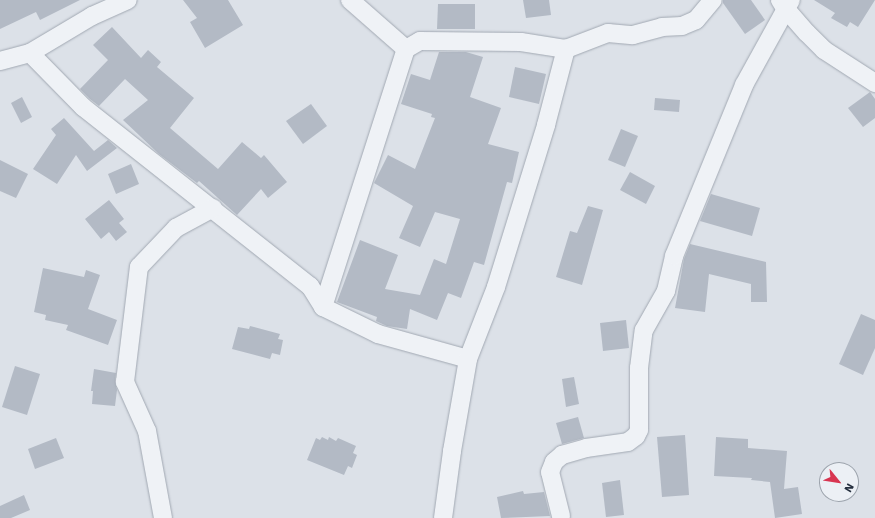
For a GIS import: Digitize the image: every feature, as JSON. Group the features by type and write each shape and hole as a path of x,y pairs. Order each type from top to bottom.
{"street":[{"path":"0,60 30,53 92,16 128,0"},
{"path":"350,0 406,49"},
{"path":"323,307 406,49 420,41 521,42 566,49 608,33 633,35 662,27 682,26 696,20 713,0"},
{"path":"561,516 550,472 554,462 562,456 586,448 628,442 636,436 639,430 639,368 644,330 666,291 674,256 724,131 744,85 786,3 824,50 875,83"},
{"path":"443,518 452,451 468,359 496,287 546,125 566,49"},
{"path":"30,53 83,107 310,286 323,307 378,334 468,359"},
{"path":"163,518 147,431 125,382 139,267 176,228 213,208"}],"building":[{"path":"0,0 80,0 40,20 36,12 0,29"},
{"path":"183,0 228,0 243,25 205,48 190,22 197,18"},
{"path":"523,0 549,0 551,15 526,18"},
{"path":"723,0 751,0 765,20 745,34 723,3"},
{"path":"814,0 875,0 858,27 850,22 847,27 831,18 835,13"},
{"path":"438,4 475,4 475,29 437,29"},
{"path":"112,27 141,58 148,50 161,62 157,67 194,98 170,128 218,169 242,142 261,158 264,155 287,182 268,198 261,189 237,215 199,181 197,183 159,154 123,120 148,100 125,79 99,106 90,99 80,89 108,60 93,45"},
{"path":"439,52 466,52 483,57 470,97 501,108 488,144 519,152 512,183 507,182 484,265 474,262 461,298 448,293 437,320 410,309 407,329 387,326 376,321 377,317 337,302 360,240 398,255 385,289 420,295 434,259 446,264 460,219 435,212 420,247 399,238 413,206 374,183 388,155 415,169 435,118 431,117 432,114 401,104 411,74 430,80"},
{"path":"515,67 546,74 539,104 509,97"},
{"path":"870,92 875,99 875,118 863,127 848,108"},
{"path":"22,97 32,117 21,123 11,103"},
{"path":"655,98 680,100 679,112 654,110"},
{"path":"311,104 327,126 303,144 286,121"},
{"path":"64,118 94,151 108,140 117,148 87,171 76,155 57,184 33,169 56,135 51,129"},
{"path":"621,129 638,136 625,167 608,160"},
{"path":"0,160 28,174 16,198 0,191"},
{"path":"131,164 139,184 116,194 108,174"},
{"path":"630,172 655,186 646,204 620,190"},
{"path":"711,194 760,208 752,236 700,221"},
{"path":"109,200 124,219 119,223 127,232 116,241 109,232 101,239 85,219"},
{"path":"588,206 603,210 582,285 556,277 570,231 577,233"},
{"path":"690,244 766,262 767,302 751,302 751,284 709,274 705,312 675,308 684,259"},
{"path":"43,268 84,277 86,270 100,275 88,309 117,320 108,345 66,330 68,325 45,320 46,315 34,312"},
{"path":"861,314 875,320 875,348 863,375 839,364"},
{"path":"626,320 629,348 603,351 600,323"},
{"path":"250,326 280,334 278,339 283,340 280,355 272,353 270,359 232,349 238,327 249,329"},
{"path":"15,366 40,374 27,415 2,407"},
{"path":"94,369 116,373 115,381 117,390 115,406 92,404 93,391 91,391"},
{"path":"574,377 579,404 566,407 562,379"},
{"path":"578,417 584,438 562,444 556,423"},
{"path":"685,435 689,495 662,497 657,437"},
{"path":"322,437 328,440 329,437 336,441 338,438 356,446 353,453 357,455 352,468 348,466 344,475 307,460 316,438 320,440"},
{"path":"716,437 748,439 748,448 787,451 784,489 798,487 802,514 775,518 770,482 751,480 752,478 714,476"},
{"path":"56,438 64,458 35,469 28,449"},
{"path":"620,480 624,515 606,517 602,483"},
{"path":"523,491 524,494 544,492 550,516 501,518 497,497"},
{"path":"24,495 30,510 11,518 0,518 0,506"}]}
